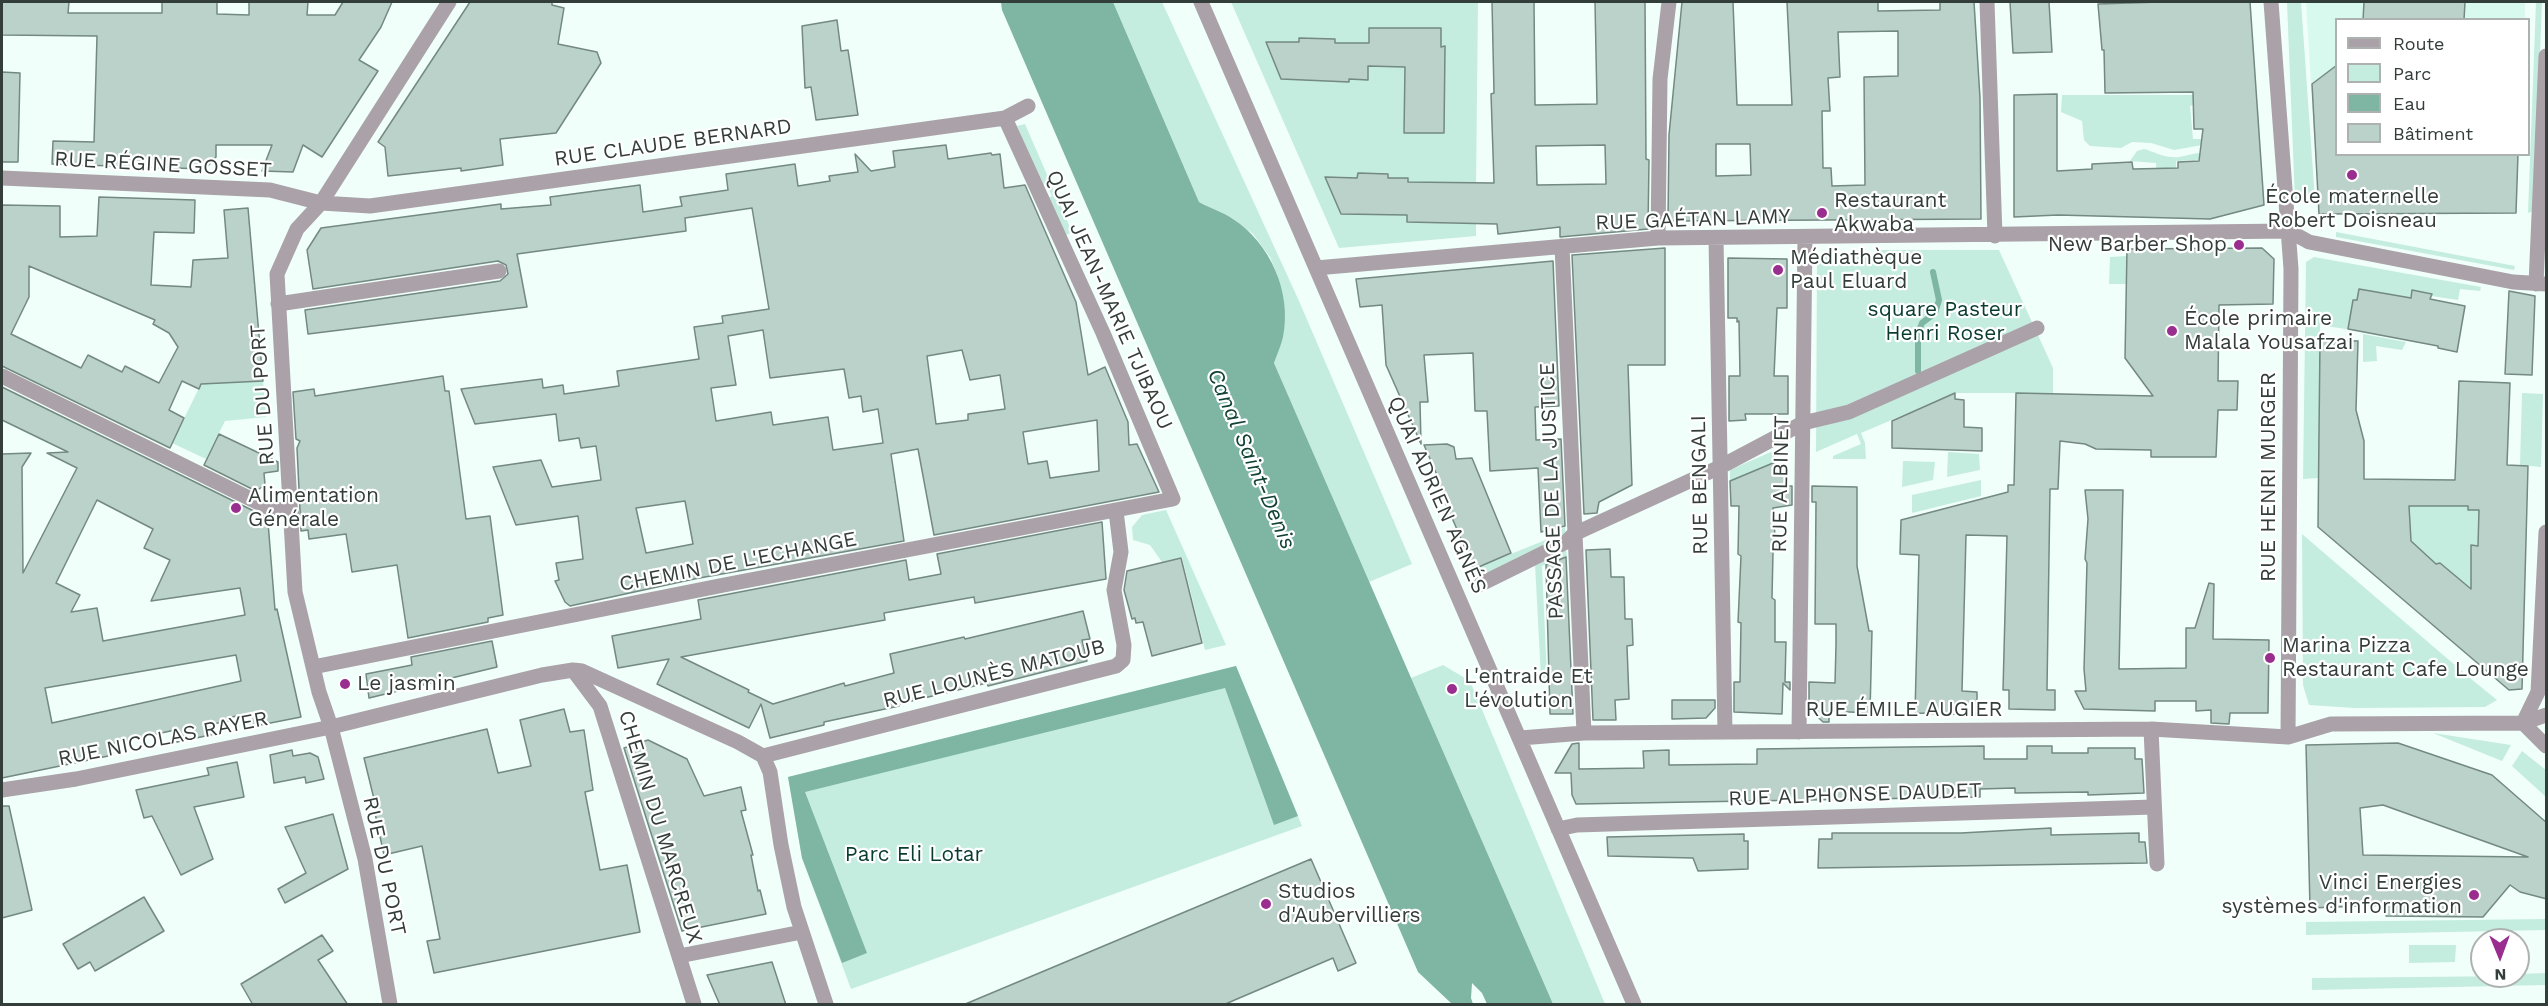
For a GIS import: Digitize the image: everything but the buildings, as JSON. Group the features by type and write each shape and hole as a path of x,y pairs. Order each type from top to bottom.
{"street":[{"name":"RUE DU PORT","path":"390,1005 365,859 332,727 313,667 296,592 277,274 297,229 321,203 449,2"},
{"name":"QUAI ADRIEN AGNÉS","path":"1201,2 1634,1005"},
{"path":"1659,238 1660,79 1669,2"},
{"path":"1987,2 1995,236"},
{"name":"RUE HENRI MURGER","path":"2271,2 2291,269 2288,737"},
{"path":"2289,231 2309,242 2513,282 2541,284 2547,56"},
{"name":"RUE CLAUDE BERNARD","path":"321,203 370,206 1005,118 1028,106"},
{"name":"QUAI JEAN-MARIE TJIBAOU","path":"1005,118 1103,333 1173,500"},
{"name":"RUE RÉGINE GOSSET","path":"2,178 270,190 321,203"},
{"name":"RUE GAÉTAN LAMY","path":"1316,268 1659,238 2289,231"},
{"name":"RUE ALBINET","path":"1799,732 1806,237"},
{"name":"RUE BENGALI","path":"1716,238 1725,732"},
{"name":"PASSAGE DE LA JUSTICE","path":"1562,246 1584,733"},
{"path":"278,304 499,271"},
{"path":"1481,584 1566,542 1574,534 1720,467 1803,423 1849,412 2037,328"},
{"path":"2,376 267,507 292,512"},
{"name":"CHEMIN DE L'ECHANGE","path":"313,667 747,580 1173,500"},
{"name":"RUE LOUNÈS MATOUB","path":"763,756 1116,666 1123,660 1124,645 1114,590 1121,552 1116,511"},
{"path":"2523,723 2538,692 2547,532"},
{"path":"578,670 738,742 763,756 770,772 781,845 802,932 826,1005"},
{"name":"RUE NICOLAS RAYER","path":"2,790 76,779 332,727 578,670"},
{"name":"CHEMIN DU MARCREUX","path":"578,670 600,706 694,1005"},
{"path":"2288,737 2331,724 2523,723 2547,715"},
{"path":"2523,723 2547,746"},
{"path":"2151,729 2157,864"},
{"name":"RUE ÉMILE AUGIER","path":"1520,738 1584,733 2151,729 2288,737"},
{"name":"RUE ALPHONSE DAUDET","path":"1558,829 1577,825 2154,807"},
{"path":"679,956 802,932"}],"shaded area":[{"path":"2306,2 2525,2 2525,18 2335,18 2335,156 2518,156 2516,213 2319,214"}],"green space":[{"path":"1113,2 1162,2 1299,301 1412,564 1369,582 1274,363 1283,336 1278,277 1270,257 1253,234 1232,218 1199,202"},
{"path":"1231,2 1478,2 1476,187 1407,186 1407,178 1388,178 1388,174 1358,173 1357,178 1326,177 1407,214 1408,222 1476,224 1476,236 1339,248"},
{"path":"2287,2 2301,2 2315,200 2295,201"},
{"path":"2536,2 2542,2 2534,211 2528,213"},
{"path":"2062,95 2200,95 2201,103 2190,106 2193,139 2236,139 2174,150 2151,143 2132,142 2121,148 2090,146 2084,140 2082,121 2061,112"},
{"path":"1025,124 1072,232 1064,236 1048,198 1052,196 1046,184 1041,185 1017,126"},
{"path":"2144,149 2170,157 2209,154 2212,159 2176,161 2177,214 2158,215 2156,163 2130,161 2137,151"},
{"path":"2336,232 2515,266 2514,270 2336,237"},
{"name":"square Pasteur Henri Roser","path":"1875,250 1999,250 2053,368 2053,393 1955,393 1861,433 1865,443 1866,459 1833,459 1833,456 1861,444 1857,434 1816,452 1817,255 1875,255"},
{"path":"2127,256 2127,284 2109,284 2110,257"},
{"path":"2314,257 2481,287 2480,291 2460,289 2458,300 2431,296 2431,293 2413,290 2411,298 2359,289 2357,300 2353,300 2350,318 2354,319 2352,330 2320,325 2319,478 2303,479 2306,262"},
{"path":"2363,334 2406,342 2402,350 2376,346 2377,361 2363,362"},
{"path":"263,381 266,417 225,421 206,459 172,443 201,384"},
{"path":"2522,393 2543,394 2541,467 2520,465"},
{"path":"1773,451 1787,451 1785,458 1730,481 1730,470"},
{"path":"1948,452 1979,454 1980,470 1947,477"},
{"path":"1903,461 1935,462 1933,480 1902,487"},
{"path":"1981,480 1981,496 1912,513 1912,495"},
{"path":"2405,499 2424,506 2468,506 2479,510 2478,546 2471,546 2471,559 2474,560 2482,604 2440,563 2436,564 2405,536 2410,530 2410,512 2405,510"},
{"path":"1166,510 1226,645 1205,650 1182,557 1162,562 1150,545 1133,540 1132,527 1142,515"},
{"path":"1565,527 1566,538 1478,577 1474,569 1543,541"},
{"path":"2302,534 2497,700 2485,707 2355,708 2309,705 2303,685"},
{"path":"1566,550 1567,557 1542,566 1547,677 1541,678 1535,564"},
{"path":"1443,665 1470,681 1605,1004 1553,1004 1411,678"},
{"name":"Parc Eli Lotar","path":"1236,666 1302,826 851,989 802,858 788,777"},
{"path":"2433,733 2511,745 2502,761"},
{"path":"2522,751 2546,770 2546,797 2512,766"},
{"path":"2546,919 2546,930 2470,928 2470,932 2306,935 2306,922"},
{"path":"2409,945 2456,945 2455,962 2409,963"},
{"path":"2546,973 2546,985 2530,985 2530,974"},
{"path":"2470,976 2470,987 2312,990 2312,978"}],"water":[{"name":"Canal Saint-Denis","path":"1001,2 1113,2 1199,202 1229,217 1246,229 1267,255 1281,286 1284,303 1283,337 1274,363 1553,1004 1487,1004 1482,993 1472,983 1473,1004 1452,1004 1418,972 1002,10"},
{"path":"1236,666 1298,816 1274,825 1225,688 805,792 867,953 842,963 802,858 788,777"}],"waterway":[{"path":"1918,371 1918,333 1922,323 1935,313 1939,300 1933,272"}],"place":[{"name":"École maternelle Robert Doisneau","path":"2352,175"},
{"name":"Restaurant Akwaba","path":"1822,213"},
{"name":"New Barber Shop","path":"2239,245"},
{"name":"Médiathèque Paul Eluard","path":"1778,270"},
{"name":"École primaire Malala Yousafzai","path":"2172,331"},
{"name":"Alimentation Générale","path":"236,508"},
{"name":"Marina Pizza Restaurant Cafe Lounge","path":"2270,658"},
{"name":"Le jasmin","path":"345,684"},
{"name":"L'entraide Et L'évolution","path":"1452,689"},
{"name":"Vinci Energies systèmes d'information","path":"2474,895"},
{"name":"Studios d'Aubervilliers","path":"1266,904"}]}
